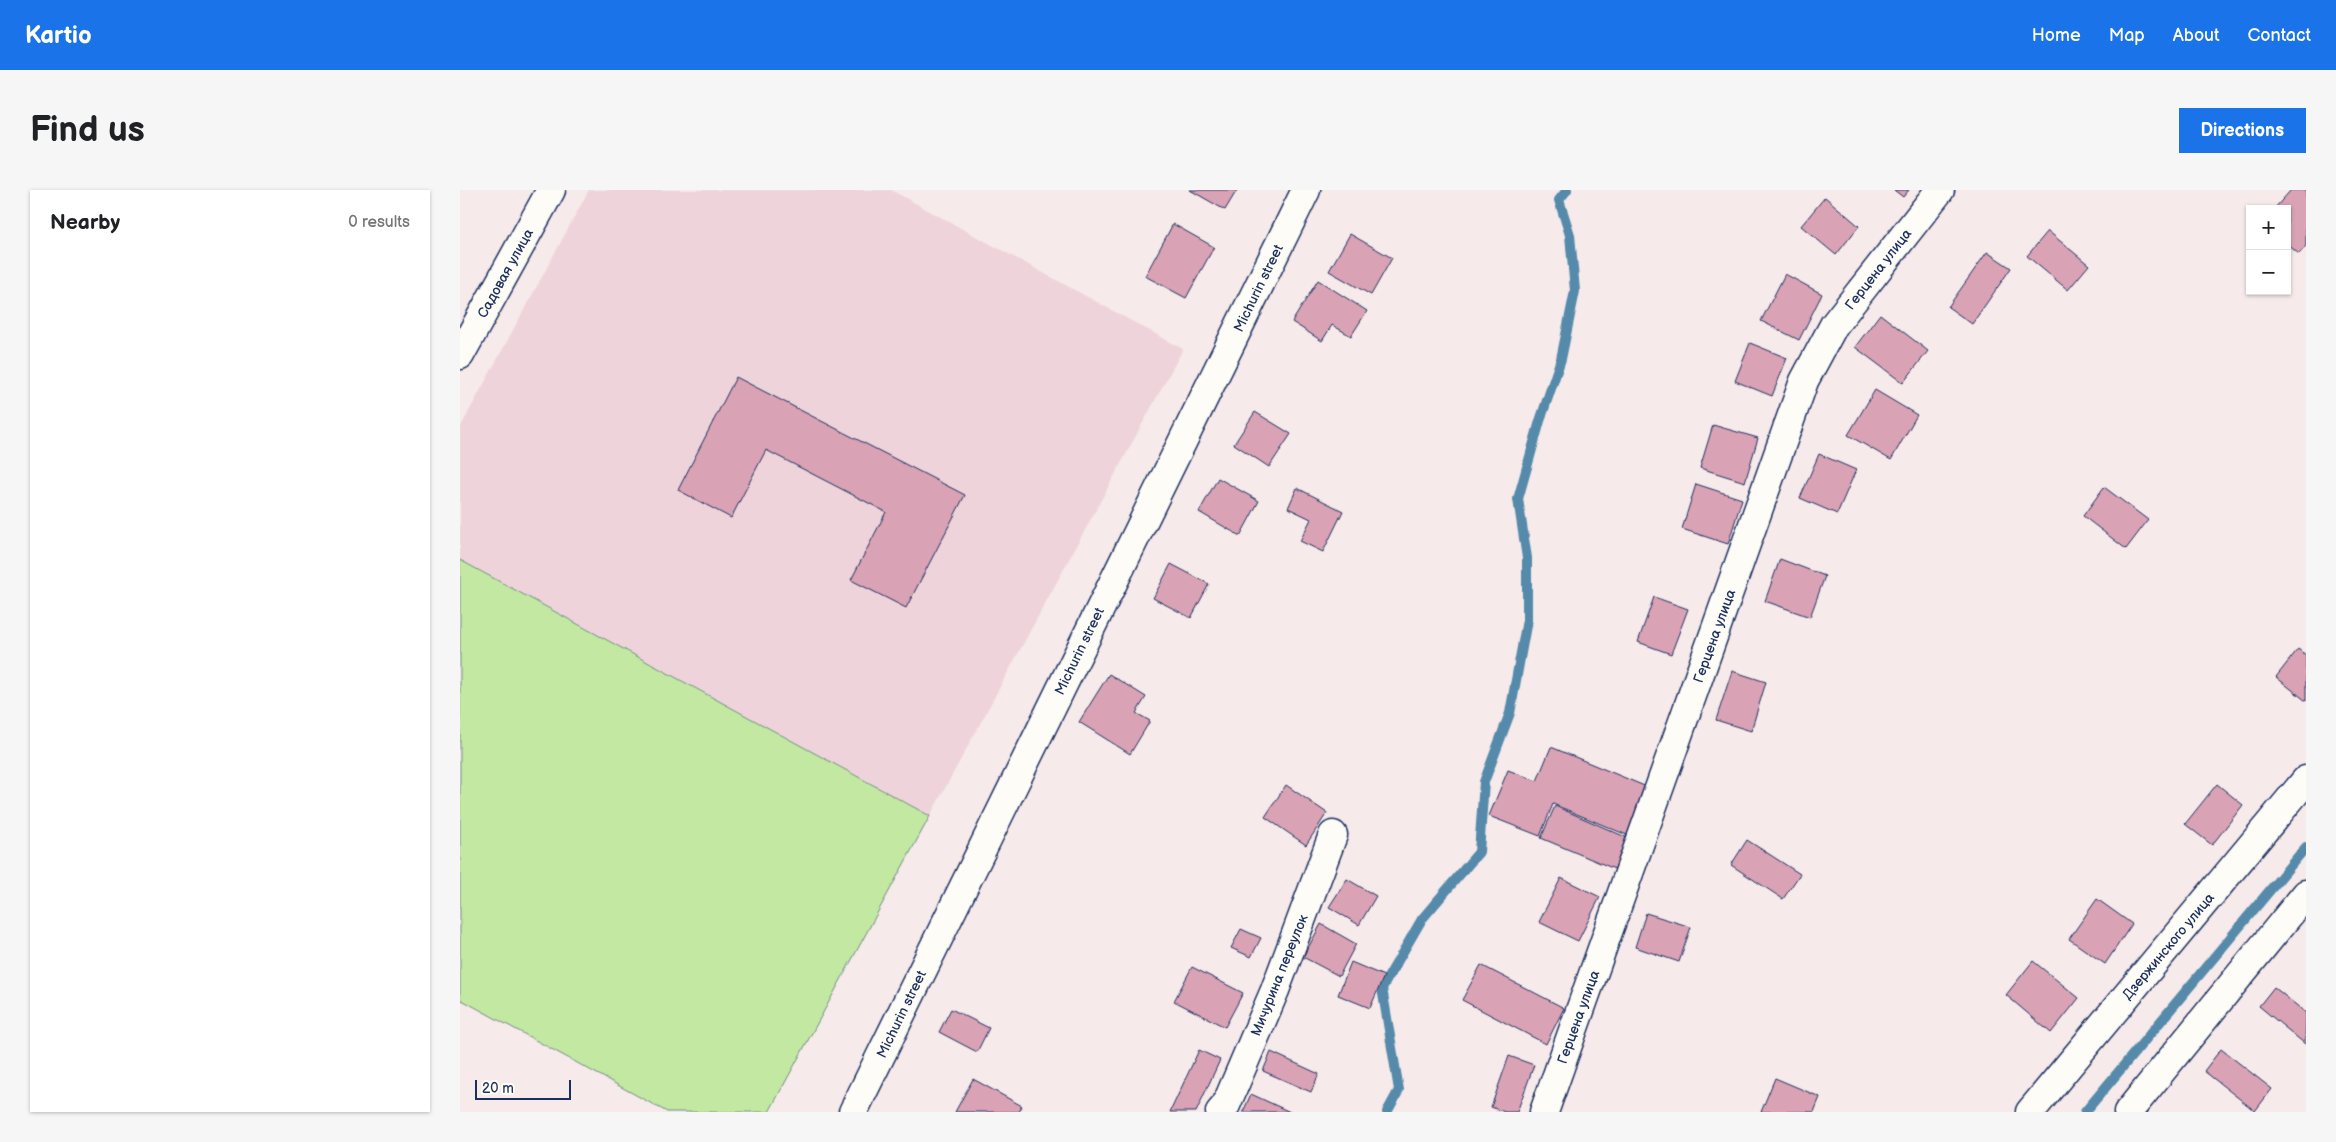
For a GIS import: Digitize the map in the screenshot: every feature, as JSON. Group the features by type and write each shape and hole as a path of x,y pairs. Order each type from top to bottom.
{"street":[{"name":"Садовая улица","path":"460,355 551,190"},
{"name":"Michurin street","path":"853,1112 1306,190"},
{"name":"Герцена улица","path":"1544,1112 1804,381 1834,325 1940,190"},
{"name":"Дзержинского улица","path":"2030,1112 2306,780"},
{"name":"Мичурина переулок","path":"1220,1112 1226,1105 1275,990 1333,835"},
{"path":"2128,1112 2306,894"}],"shaded area":[{"path":"589,190 891,190 1183,349 930,816 460,560 460,428"}],"green space":[{"path":"460,560 930,816 769,1112 667,1112 460,999"}],"building":[{"path":"1190,190 1237,190 1225,210"},
{"path":"1894,190 1909,190 1903,197"},
{"path":"2291,190 2306,190 2306,246 2299,254 2291,247 2291,205 2278,205"},
{"path":"1825,197 1859,226 1836,255 1801,226"},
{"path":"1173,224 1214,247 1186,298 1145,276"},
{"path":"2048,231 2089,265 2068,290 2027,256"},
{"path":"1350,234 1392,258 1371,295 1329,271"},
{"path":"1987,252 2011,268 1972,324 1948,307"},
{"path":"1785,274 1822,294 1799,340 1761,321"},
{"path":"1318,280 1367,311 1351,336 1332,325 1322,341 1292,322"},
{"path":"1880,314 1928,351 1903,383 1855,347"},
{"path":"1750,343 1787,358 1772,396 1735,381"},
{"path":"736,377 965,495 906,608 851,580 886,512 766,450 731,518 678,490"},
{"path":"1875,390 1917,415 1891,460 1848,435"},
{"path":"1255,412 1291,434 1269,467 1234,444"},
{"path":"1713,425 1758,438 1745,482 1700,468"},
{"path":"1819,454 1856,470 1837,514 1800,498"},
{"path":"1218,478 1259,501 1240,536 1199,512"},
{"path":"1696,484 1742,499 1728,544 1682,529"},
{"path":"2104,487 2148,520 2126,549 2083,516"},
{"path":"1297,488 1343,511 1323,552 1300,541 1311,519 1288,508"},
{"path":"1780,559 1825,576 1810,617 1765,601"},
{"path":"1171,564 1209,584 1191,618 1153,598"},
{"path":"1654,597 1688,609 1671,654 1638,642"},
{"path":"2298,649 2306,655 2306,701 2276,677"},
{"path":"1732,671 1766,682 1751,731 1716,720"},
{"path":"1109,674 1146,697 1136,713 1150,721 1130,754 1079,722"},
{"path":"1551,747 1654,790 1634,838 1553,804 1540,836 1489,816 1508,770 1537,781"},
{"path":"2217,784 2243,805 2212,845 2185,824"},
{"path":"1286,785 1327,813 1306,845 1265,817"},
{"path":"1555,806 1630,839 1617,870 1541,838"},
{"path":"1747,840 1800,874 1783,899 1731,865"},
{"path":"1561,878 1600,897 1578,941 1539,922"},
{"path":"1347,879 1376,896 1359,925 1329,907"},
{"path":"2097,899 2132,924 2105,964 2069,939"},
{"path":"1646,913 1691,927 1679,962 1635,947"},
{"path":"1321,924 1356,944 1339,976 1303,957"},
{"path":"1241,929 1261,938 1251,957 1231,948"},
{"path":"2033,961 2079,998 2051,1033 2006,995"},
{"path":"1351,962 1384,976 1370,1008 1338,995"},
{"path":"1481,965 1564,1008 1546,1044 1462,1000"},
{"path":"1192,967 1243,993 1225,1027 1174,1001"},
{"path":"2274,987 2306,1013 2305,1044 2259,1006"},
{"path":"951,1009 989,1028 977,1052 939,1032"},
{"path":"2221,1049 2272,1089 2255,1111 2204,1071"},
{"path":"1199,1050 1220,1060 1196,1112 1170,1112"},
{"path":"1271,1052 1319,1074 1311,1092 1263,1071"},
{"path":"1509,1056 1534,1065 1517,1112 1505,1112 1491,1107"},
{"path":"1775,1078 1820,1097 1814,1112 1761,1112"},
{"path":"973,1079 1022,1106 1019,1112 955,1112"},
{"path":"1251,1094 1290,1112 1243,1112"}],"waterway":[{"path":"1387,1112 1399,1090 1382,988 1422,919 1479,852 1484,782 1510,713 1527,620 1527,558 1518,499 1540,421 1561,359 1575,291 1570,235 1559,200 1567,190"},
{"path":"2085,1112 2306,847"}]}
